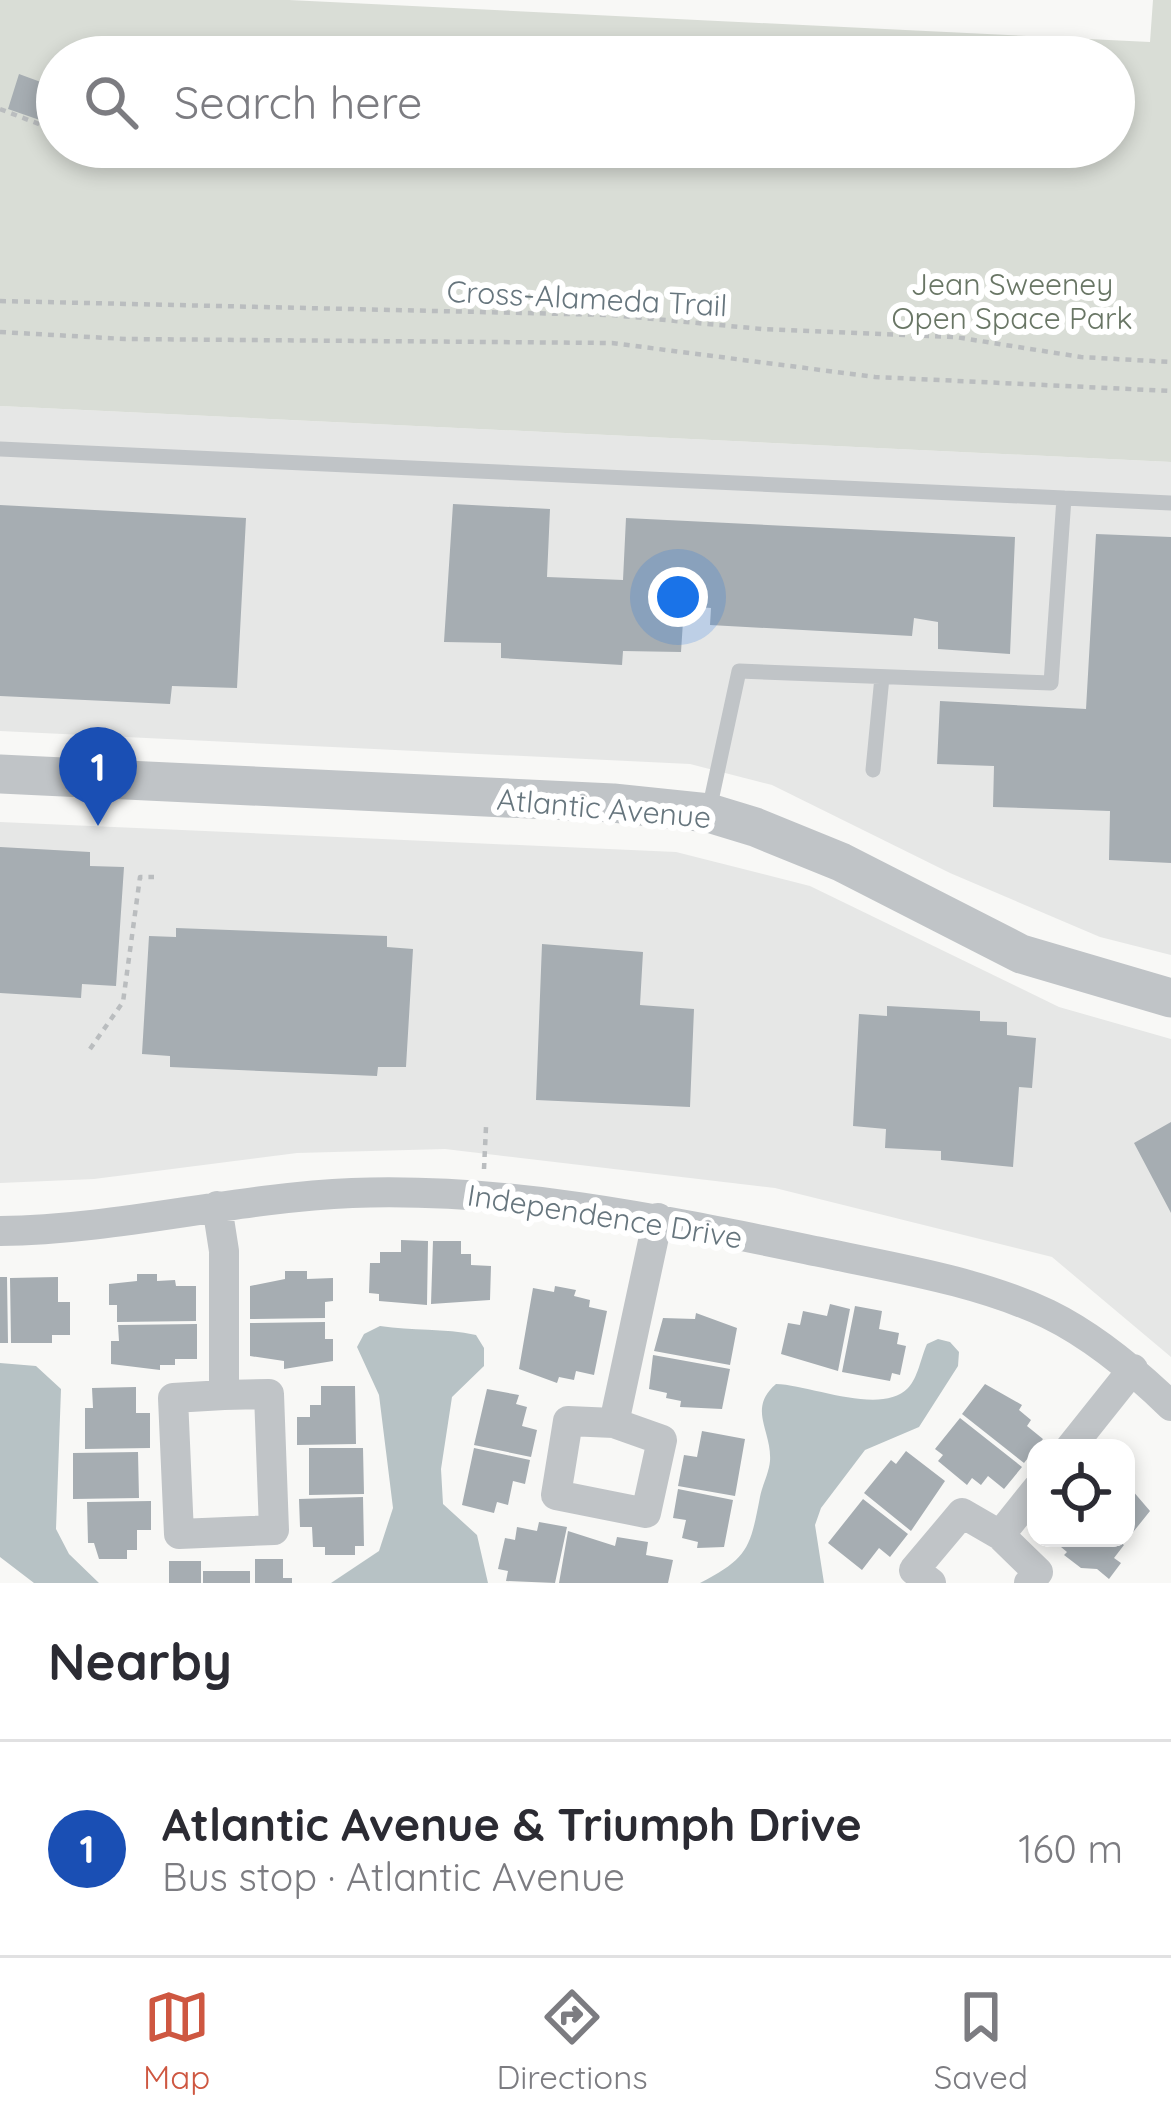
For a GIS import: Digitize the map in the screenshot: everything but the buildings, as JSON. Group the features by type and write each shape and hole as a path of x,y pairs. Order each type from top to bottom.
{"street":[{"name":"Atlantic Avenue","path":"0,774 614,803 709,813 802,844 1021,954 1171,998"},
{"name":"Independence Drive","path":"0,1232 350,1193 482,1196 658,1218 958,1283 1048,1315 1133,1370 1171,1406"},
{"path":"217,1206 224,1251 224,1395"},
{"path":"614,1424 658,1218"},
{"path":"1077,1439 1133,1370"},
{"path":"268,1394 274,1530 179,1534 173,1398 224,1395 268,1394"},
{"path":"1000,1535 1027,1501"},
{"path":"931,1583 914,1570 962,1514 1000,1535 1037,1572 1029,1583"}],"lane":[{"path":"0,449 1171,503"},
{"path":"709,813 739,671 1051,683 1064,498"},
{"path":"873,770 882,677"}],"path":[{"path":"0,109 36,123"},
{"name":"Cross-Alameda Trail","path":"0,302 610,315 762,329 955,337 1081,356 1171,362"},
{"name":"Cross-Alameda Trail","path":"0,332 125,339 612,343 875,377 1171,391"},
{"path":"90,1049 123,1002 140,878 154,878"},
{"path":"482,1196 486,1127"}],"shaded area":[{"path":"0,406 1171,462 1171,955 1100,937 950,873 772,785 690,764 0,731"},
{"path":"0,822 676,852 810,886 1059,1007 1171,1039 1171,1357 1052,1257 775,1188 445,1149 297,1153 94,1179 0,1183"},
{"path":"380,1326 476,1335 484,1348 484,1366 452,1397 441,1469 443,1504 477,1535 488,1583 331,1583 379,1551 393,1508 379,1395 357,1347 364,1334"},
{"path":"938,1339 950,1342 959,1352 958,1366 919,1427 865,1450 821,1508 815,1525 824,1583 700,1583 737,1559 749,1540 770,1461 762,1411 767,1393 776,1384 864,1399 896,1396 911,1384 927,1344"},
{"path":"0,1363 36,1366 61,1389 56,1529 69,1554 99,1583 34,1583 0,1557"}],"green space":[{"name":"Jean Sweeney Open Space Park","path":"0,0 289,0 1027,36 36,36 36,168 1135,168 1135,41 1150,42 1153,0 1171,0 1171,462 0,406"}],"place":[{"name":"Atlantic Avenue & Triumph Drive","path":"98,826"}]}
